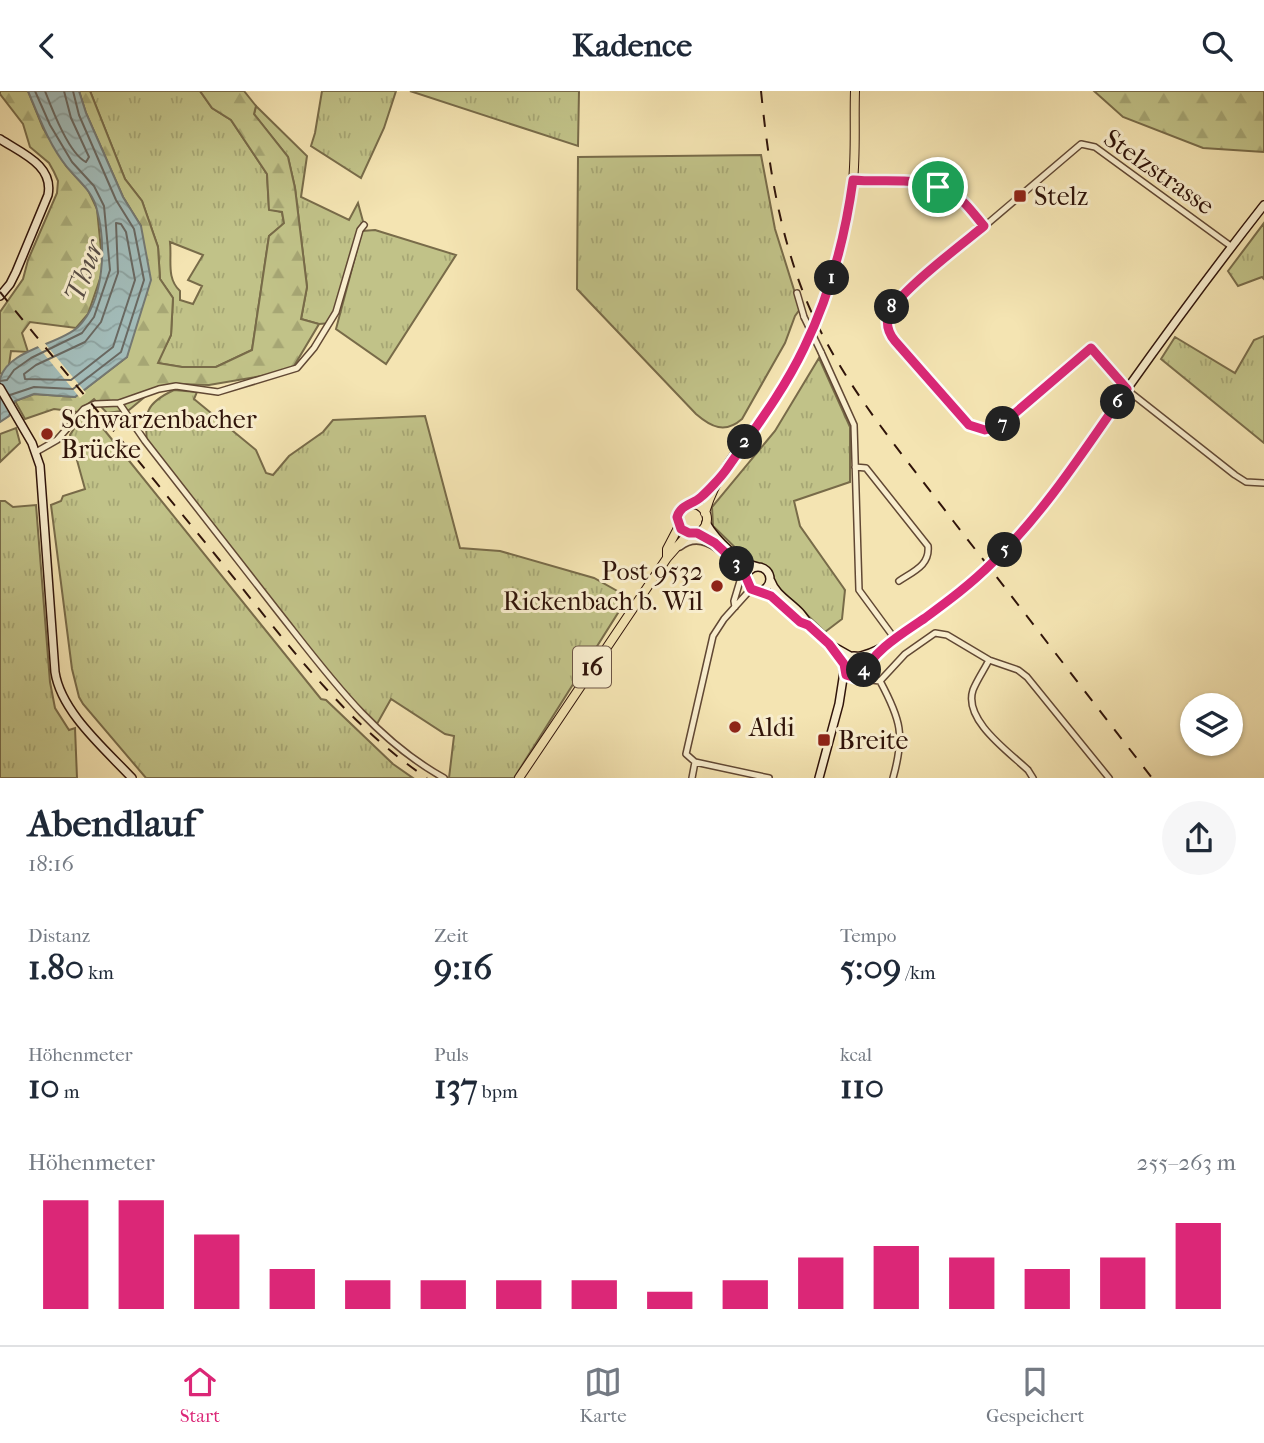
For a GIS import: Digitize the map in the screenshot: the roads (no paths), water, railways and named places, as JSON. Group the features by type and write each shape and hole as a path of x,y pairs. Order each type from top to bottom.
{"main road":[{"path":"808,625 805,617 773,587 768,572 743,560 717,537 706,523 705,513 721,477 789,376 821,311 846,227 853,180 855,91"},
{"path":"0,139 42,167 50,185 16,272 0,296"},
{"path":"819,778 839,704 844,668 853,657 866,655 895,639 992,563 1049,498 1264,205"},
{"path":"0,389 36,452 41,485 55,672 59,691 68,707 132,778"},
{"path":"721,477 700,498 678,512 679,526 715,543 742,568 754,590 771,596 829,644 863,661 861,673"},
{"path":"688,504 698,505 705,513"},
{"path":"693,533 706,523"},
{"name":"16","path":"667,558 667,549 679,526"},
{"name":"16","path":"519,778 667,558 693,533"},
{"path":"746,579 749,571 759,567"},
{"path":"754,590 765,589 770,580"},
{"path":"829,644 849,677 861,673"},
{"path":"839,704 885,646"}],"street":[{"name":"Stelzstrasse","path":"984,226 1074,148 1088,144 1096,147 1232,247"},
{"path":"853,180 904,182 938,187 959,199 984,226 892,307 888,317 889,333 969,425 978,430 993,430 1000,426 1091,348 1127,389 1235,475 1247,482 1264,483"},
{"path":"36,452 63,435 84,409 95,404 120,403 176,386 218,391 297,368 331,323 340,301 360,229 364,225"},
{"path":"797,293 804,317 854,425 859,590 895,639"},
{"path":"120,403 145,441 339,688 382,735 423,766 444,778"},
{"path":"855,467 866,468 928,546 929,556 924,564 899,581"},
{"path":"667,558 691,541 702,540 714,547 737,571 740,581 734,601 735,608"},
{"path":"754,590 718,627 709,646 686,754 695,762 769,778"},
{"path":"880,681 918,643 934,633 947,635 989,660 1018,670 1027,677 1109,778"},
{"path":"989,660 973,690 973,709 981,725 1033,778"},
{"path":"861,673 871,680 880,681"},
{"path":"880,681 896,714 901,734 893,778"},
{"path":"692,778 695,762"}],"water":[{"path":"28,91 79,91 123,197 141,226 151,280 127,357 75,397 34,394 15,401 9,416 0,422 0,379 5,369 23,354 78,327 94,303 101,271 102,239 95,203 55,149"}],"railway":[{"path":"761,91 771,168 787,243 803,292 833,354 891,440 1152,778"},
{"path":"0,292 319,681 370,733 427,778"}],"place":[{"name":"Stelz","path":"1020,196"},
{"name":"Schwarzenbacher Brücke","path":"47,434"},
{"name":"Post 9532 Rickenbach b. Wil","path":"717,586"},
{"name":"Aldi","path":"735,727"},
{"name":"Breite","path":"824,740"}],"water label":[{"name":"Thur","path":"84,271"}]}
